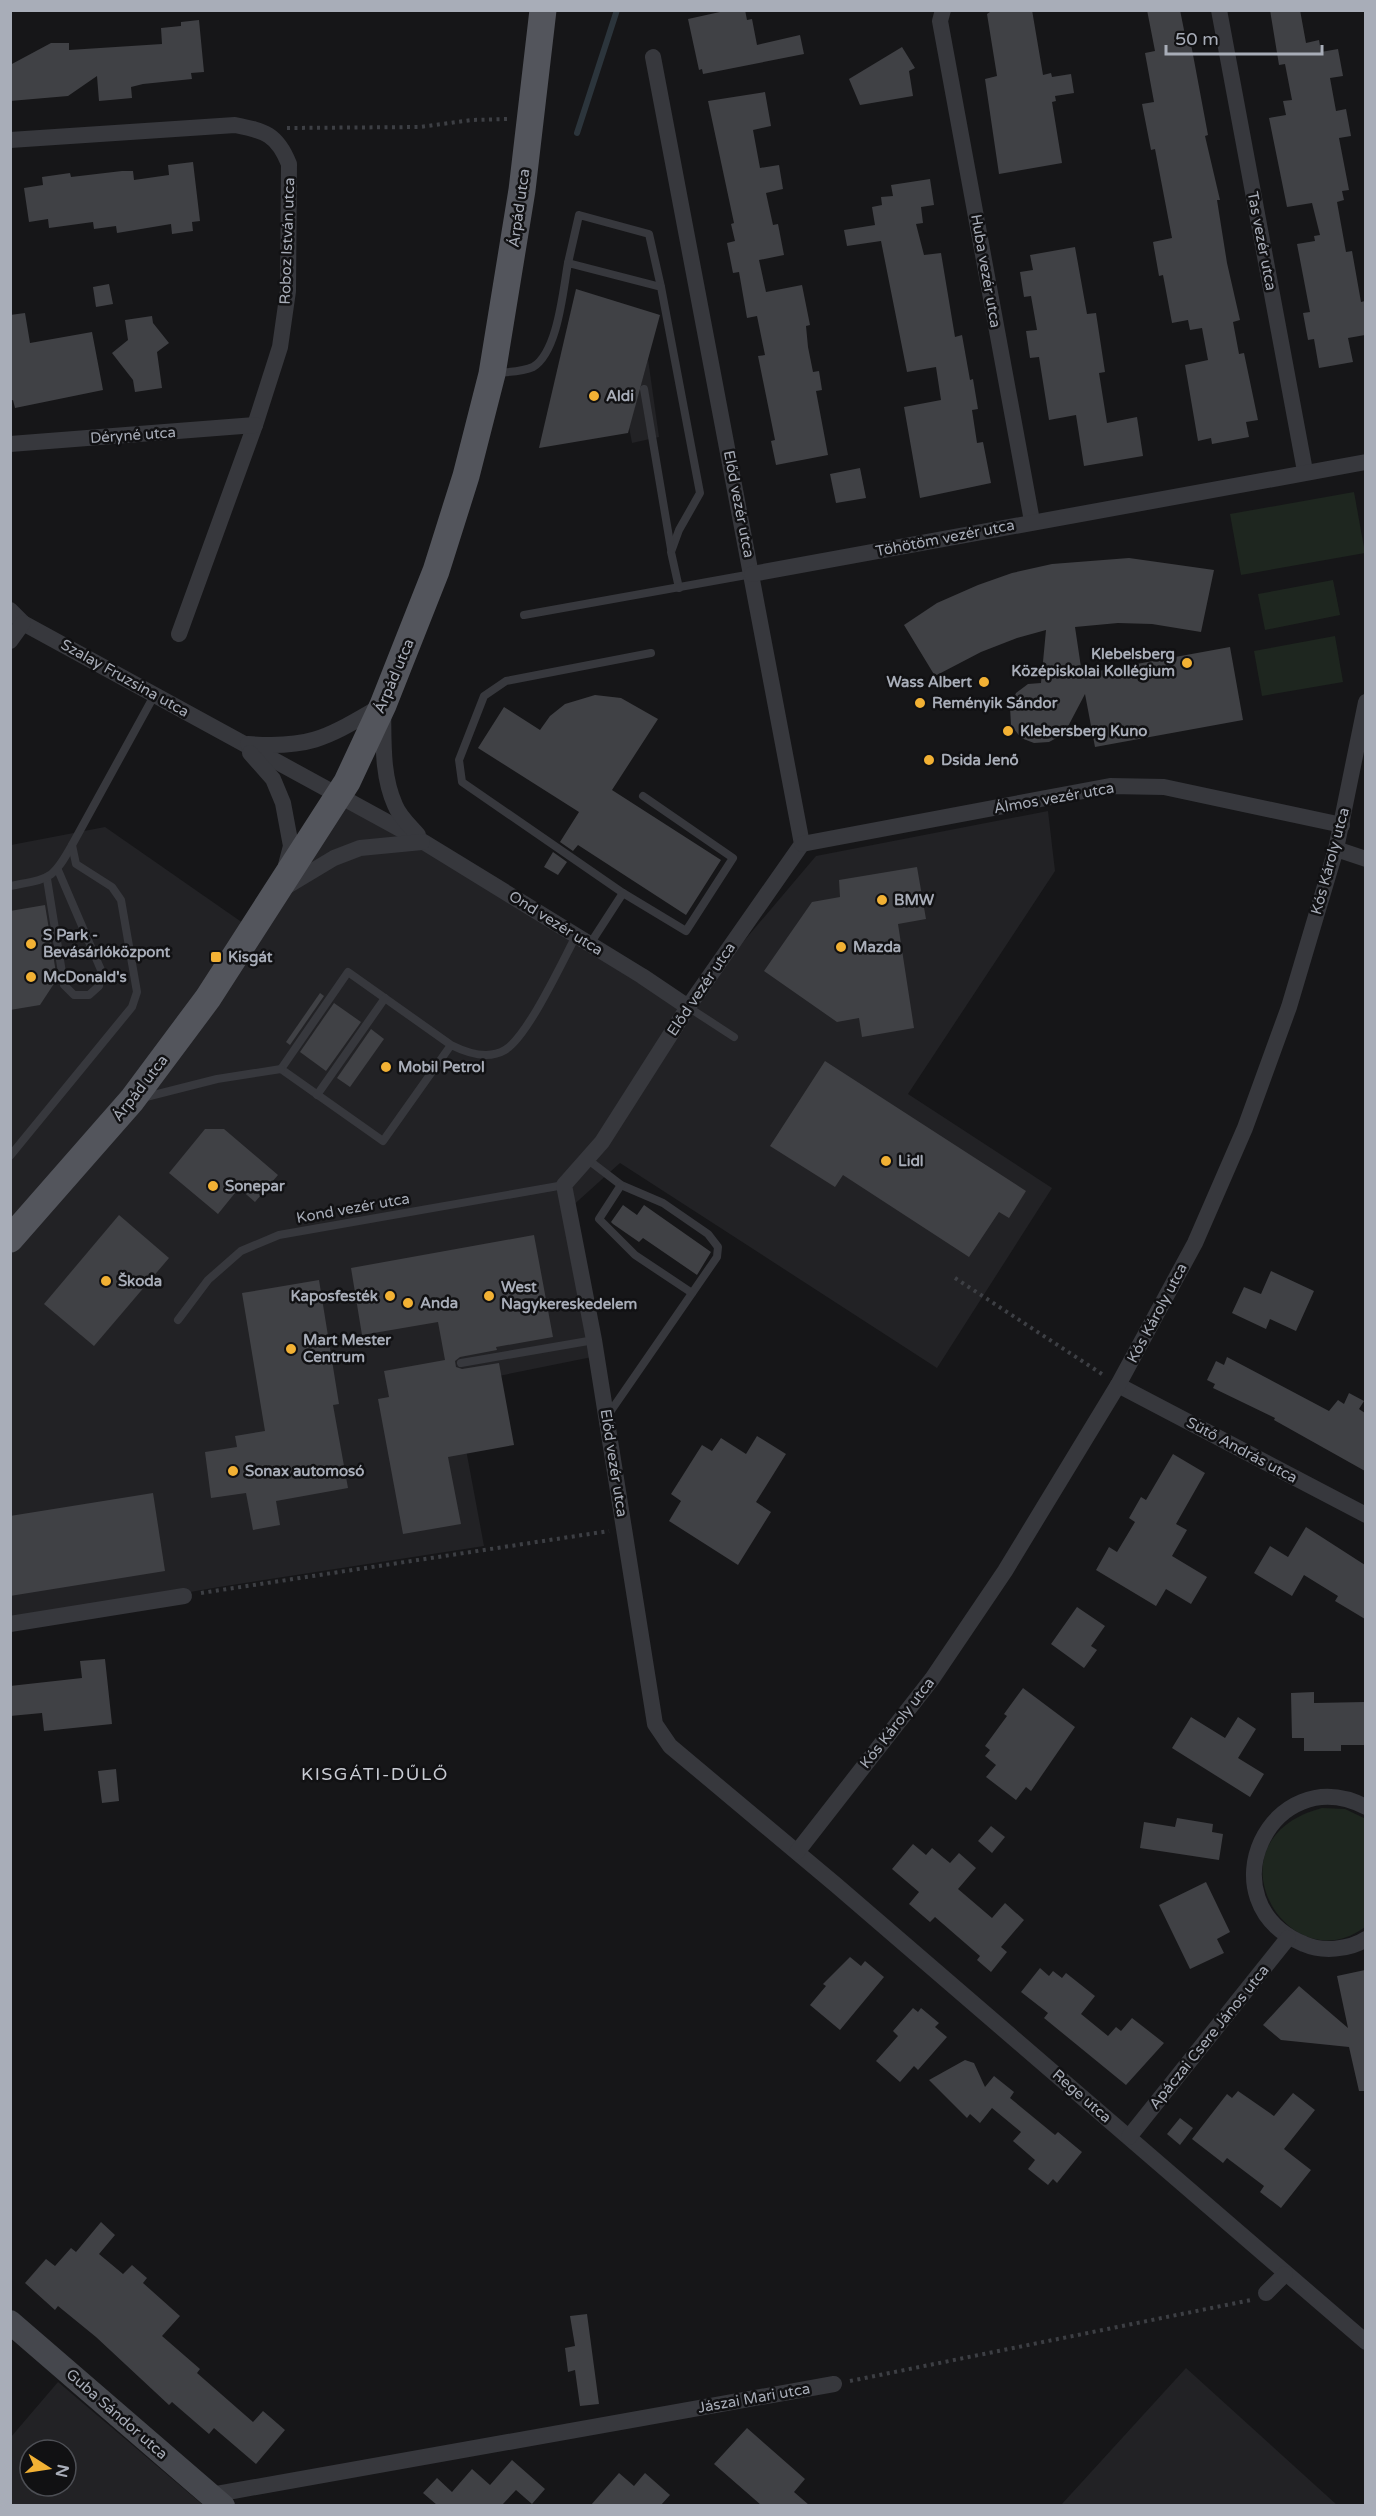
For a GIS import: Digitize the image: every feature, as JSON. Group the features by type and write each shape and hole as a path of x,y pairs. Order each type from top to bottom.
{"main road":[{"name":"Árpád utca","path":"10,1239 132,1100 208,998 280,890 337,796 383,705 436,571 466,476 492,374 522,190 543,10"},
{"name":"Guba Sándor utca","path":"10,2322 217,2500"}],"street":[{"name":"Tas vezér utca","path":"1219,10 1305,471"},
{"name":"Huba vezér utca","path":"942,16 1032,521"},
{"name":"Előd vezér utca","path":"653,57 802,844 688,1007 602,1142 564,1185 594,1340 655,1724 670,1746 797,1852"},
{"path":"10,140 235,125 262,130"},
{"name":"Roboz István utca","path":"179,634 255,425 280,346 288,291 289,164 281,145 262,130"},
{"name":"Déryné utca","path":"10,444 255,425"},
{"name":"Töhötöm vezér utca","path":"752,574 1305,471 1365,462"},
{"name":"Szalay Fruzsina utca","path":"10,610 23,623 156,693 337,796"},
{"path":"10,641 23,623"},
{"name":"Kós Károly utca","path":"797,1852 932,1679 1005,1571 1118,1385 1195,1243 1245,1128 1289,1007 1342,825 1365,702"},
{"name":"Szalay Fruzsina utca","path":"242,744 281,747 314,742 383,705"},
{"name":"Ond vezér utca","path":"383,705 384,759 395,807 422,842"},
{"name":"Szalay Fruzsina utca","path":"242,744 273,779 283,803 291,846 280,890"},
{"name":"Álmos vezér utca","path":"802,844 1110,786 1164,787 1342,825"},
{"name":"Ond vezér utca","path":"337,796 422,842 688,1007"},
{"path":"280,890 334,858 360,848 422,842"},
{"path":"1336,849 1365,859"},
{"name":"Sütő András utca","path":"1118,1385 1365,1515"},
{"path":"10,1624 184,1596"},
{"path":"1365,1807 1351,1799 1324,1796 1297,1803 1275,1819 1259,1841 1253,1868 1256,1895 1268,1919 1288,1938 1312,1948 1338,1949 1365,1939"},
{"name":"Rege utca","path":"797,1852 1365,2342"},
{"name":"Apáczai Csere János utca","path":"1129,2137 1288,1938"},
{"path":"1266,2293 1286,2274"},
{"name":"Jászai Mari utca","path":"217,2500 834,2384"}],"lane":[{"path":"492,374 533,367 545,356 552,341 579,216 649,234 700,493 679,530 671,552"},
{"path":"568,263 661,287"},
{"path":"644,389 679,588"},
{"name":"Töhötöm vezér utca","path":"524,615 752,574"},
{"path":"643,796 733,858 686,931 623,893 462,782 459,760 484,696 506,681 651,653"},
{"path":"10,886 47,879 58,870 156,693"},
{"path":"10,1156 132,1007 137,992 121,900 112,887 76,864 72,844"},
{"path":"47,879 64,985 74,995 88,995 99,986 101,970 58,870"},
{"path":"281,1069 348,972 451,1045 467,1053 489,1055 505,1050 527,1023 583,940 623,893"},
{"path":"317,1095 385,998"},
{"path":"688,1007 734,1037"},
{"path":"132,1100 217,1079 281,1069 383,1141 451,1045"},
{"path":"586,1159 621,1185 663,1203 708,1234 718,1247 717,1257 607,1417"},
{"name":"Kond vezér utca","path":"178,1320 208,1280 241,1251 279,1235 564,1185"},
{"path":"621,1185 599,1219 635,1255 692,1293"},
{"path":"461,1363 594,1340"}],"path":[{"path":"262,130 309,127 420,127 472,120 518,119"},
{"path":"955,1278 1118,1385"},
{"path":"184,1596 624,1529"},
{"path":"834,2384 1255,2300 1266,2293"}],"shaded area":[{"path":"648,359 659,437 632,443 629,427"},
{"path":"1354,492 1365,553 1241,575 1230,514"},
{"path":"1333,580 1340,615 1265,630 1258,594"},
{"path":"1335,636 1343,682 1262,696 1254,651"},
{"path":"340,799 688,1007 816,856 1048,811 1055,871 908,1094 1052,1188 937,1368 620,1163 569,1209 597,1356 454,1385 484,1546 219,1587 11,1623 11,1253 137,1107"},
{"name":"S Park - Bevásárlóközpont","path":"105,827 253,930 11,1243 11,845"},
{"path":"1322,1808 1345,1809 1366,1819 1365,1927 1336,1940 1309,1937 1286,1923 1270,1901 1263,1875 1267,1848 1286,1825"},
{"path":"1186,2368 1337,2505 1061,2505"},
{"path":"58,2382 203,2505 11,2505 11,2437"}],"building":[{"path":"729,10 745,10 747,20 752,19 757,45 800,35 804,54 703,74 702,69 699,70 688,19"},
{"path":"993,10 1032,10 1043,75 1051,73 1052,77 1071,74 1074,93 1055,96 1056,101 1052,102 1062,163 999,174 985,79 997,76 987,14"},
{"path":"1147,10 1180,10 1187,45 1191,44 1208,135 1205,136 1220,200 1217,200 1227,263 1240,320 1233,322 1239,354 1244,353 1258,420 1246,422 1249,437 1212,444 1211,438 1198,441 1185,365 1208,360 1202,328 1190,330 1188,320 1172,323 1163,275 1159,276 1153,242 1172,238 1155,149 1151,150 1142,104 1154,102 1145,53 1155,51"},
{"path":"1270,10 1300,10 1306,43 1319,40 1321,52 1338,49 1343,76 1330,78 1336,111 1346,109 1351,136 1339,138 1349,190 1342,191 1344,200 1337,202 1346,252 1352,251 1361,302 1365,301 1365,335 1348,338 1353,362 1319,368 1314,339 1308,340 1303,313 1310,312 1297,244 1315,241 1314,236 1320,235 1312,203 1287,207 1269,118 1286,115 1283,101 1292,100 1285,64 1279,65"},
{"path":"199,20 204,72 191,73 192,79 143,84 131,87 132,98 99,101 97,76 68,96 10,101 10,65 51,43 69,43 69,50 162,44 161,28 181,26 181,22"},
{"path":"902,47 915,68 909,71 913,96 860,105 849,79"},
{"path":"765,92 771,126 753,130 760,168 779,165 783,189 766,193 773,225 778,224 784,255 759,260 766,292 802,285 810,325 806,326 808,347 813,372 819,371 822,390 816,391 828,455 776,465 771,441 775,440 758,356 765,355 757,316 747,318 739,272 733,273 727,243 735,241 731,224 734,223 708,101"},
{"path":"193,162 200,221 192,222 193,231 172,234 171,224 117,233 116,226 94,229 93,222 49,228 48,219 29,222 24,188 43,185 42,177 70,173 71,177 133,171 134,180 169,175 168,165"},
{"path":"930,179 934,205 921,207 923,223 916,224 924,255 941,253 955,337 962,335 970,380 973,379 978,409 972,410 977,443 983,442 991,483 920,498 904,407 941,400 936,367 907,372 881,241 847,246 844,230 875,225 872,207 882,205 881,197 893,196 891,185"},
{"path":"1075,247 1087,314 1096,313 1105,372 1099,373 1107,423 1137,417 1143,456 1084,466 1076,415 1049,420 1039,357 1030,358 1026,331 1037,330 1031,296 1024,297 1020,272 1033,270 1030,255"},
{"path":"109,284 113,304 96,307 93,287"},
{"name":"Aldi","path":"576,289 660,315 628,433 539,448"},
{"path":"25,313 30,343 92,332 103,390 15,408 13,400 10,401 10,315"},
{"path":"152,316 153,323 169,343 157,352 162,388 135,392 133,380 112,353 128,340 125,320"},
{"path":"860,468 866,498 836,503 830,474"},
{"name":"Klebelsberg Középiskolai Kollégium","path":"1129,558 1214,570 1201,632 1152,624 1118,623 1075,627 1082,674 1230,647 1243,720 1095,747 1085,694 1064,734 1049,742 1034,743 1021,738 1011,725 1010,707 1016,693 1028,684 1041,683 1046,630 981,652 935,676 904,625 937,603 1012,573 1052,564"},
{"path":"595,695 621,698 658,719 612,790 721,860 686,915 578,845 573,851 560,842 579,812 478,748 504,707 540,730 550,716 565,704"},
{"path":"553,852 567,862 558,875 544,867"},
{"name":"Mazda","path":"917,867 926,919 898,924 914,1028 862,1037 859,1018 837,1022 764,971 812,902 840,897 839,880"},
{"name":"S Park - Bevásárlóközpont","path":"45,905 57,979 40,1005 10,1010 10,911"},
{"path":"320,993 324,996 290,1045 286,1042"},
{"path":"334,1003 361,1022 326,1071 300,1052"},
{"path":"371,1029 384,1039 350,1087 337,1078"},
{"name":"Lidl","path":"825,1061 1026,1191 1009,1218 999,1212 969,1257 843,1175 835,1187 770,1146"},
{"path":"205,1129 224,1129 278,1175 255,1202 239,1188 218,1214 169,1173"},
{"path":"623,1205 637,1215 644,1205 711,1252 697,1275 643,1238 639,1242 613,1224 611,1222"},
{"name":"Škoda","path":"119,1215 169,1258 94,1346 44,1304"},
{"path":"534,1235 553,1337 496,1347 497,1350 460,1357 455,1361 456,1367 462,1369 499,1363 514,1445 448,1457 461,1524 403,1534 378,1399 389,1397 384,1371 445,1360 438,1322 362,1335 351,1268"},
{"path":"1271,1271 1314,1291 1296,1331 1270,1319 1266,1329 1232,1313 1244,1287 1261,1294"},
{"path":"319,1280 339,1404 333,1405 348,1488 276,1501 280,1525 253,1530 246,1493 211,1498 205,1452 237,1447 235,1436 265,1431 242,1293"},
{"path":"1227,1357 1329,1411 1338,1400 1344,1404 1349,1393 1364,1401 1359,1409 1365,1413 1365,1471 1274,1420 1275,1418 1213,1388 1215,1384 1207,1380 1216,1361 1224,1365"},
{"path":"757,1436 786,1454 756,1502 771,1512 738,1565 669,1521 681,1501 671,1494 702,1445 712,1451 721,1438 746,1454"},
{"path":"1173,1454 1205,1473 1176,1524 1187,1530 1172,1556 1207,1577 1191,1604 1166,1589 1156,1606 1096,1570 1109,1547 1117,1552 1135,1522 1129,1518 1141,1497 1146,1500"},
{"path":"153,1493 165,1571 10,1596 10,1516"},
{"path":"1306,1527 1365,1565 1365,1619 1335,1601 1338,1596 1304,1575 1292,1596 1254,1573 1270,1546 1288,1557"},
{"path":"1077,1607 1105,1626 1091,1646 1097,1650 1084,1668 1051,1644"},
{"path":"105,1659 112,1724 44,1731 42,1713 10,1716 10,1686 82,1678 80,1661"},
{"path":"1023,1688 1075,1727 1031,1791 1026,1787 1016,1800 986,1777 996,1765 985,1756 990,1750 985,1746 1007,1716 1004,1714"},
{"path":"1314,1692 1314,1703 1365,1702 1365,1745 1341,1745 1341,1751 1304,1751 1304,1738 1292,1738 1291,1693"},
{"path":"1191,1717 1225,1738 1238,1717 1256,1729 1238,1758 1264,1774 1250,1797 1172,1748"},
{"path":"116,1769 119,1801 102,1803 98,1771"},
{"path":"1177,1818 1213,1824 1212,1832 1223,1834 1219,1860 1140,1848 1144,1822 1175,1827"},
{"path":"991,1826 1005,1837 992,1853 978,1841"},
{"path":"913,1844 926,1855 932,1848 950,1863 959,1853 976,1868 958,1889 992,1918 1005,1903 1024,1920 1001,1947 1007,1952 991,1972 977,1960 980,1956 935,1917 930,1922 909,1904 919,1892 892,1869"},
{"path":"1206,1882 1230,1932 1217,1939 1224,1953 1190,1969 1159,1905"},
{"path":"850,1957 861,1966 865,1961 884,1977 840,2030 810,2005 826,1986 823,1984"},
{"path":"1040,1968 1049,1976 1053,1971 1062,1978 1066,1973 1095,1996 1081,2014 1108,2036 1116,2027 1121,2031 1132,2018 1164,2043 1126,2085 1044,2018 1048,2013 1021,1992"},
{"path":"1365,1970 1365,2091 1359,2091 1349,2047 1281,2040 1263,2025 1299,1986 1348,2028 1337,1976"},
{"path":"913,2008 918,2012 921,2008 939,2023 935,2027 947,2037 918,2070 914,2066 900,2082 876,2061 898,2036 893,2031"},
{"path":"965,2060 974,2063 985,2087 994,2076 1014,2092 1010,2098 1055,2135 1058,2132 1082,2152 1057,2183 1053,2179 1048,2185 1028,2169 1035,2160 1013,2141 1021,2132 992,2108 980,2123 970,2114 967,2118 929,2080"},
{"path":"1238,2091 1274,2116 1293,2093 1315,2110 1284,2149 1311,2170 1281,2208 1260,2192 1264,2186 1227,2158 1223,2163 1192,2139 1227,2094 1232,2098"},
{"path":"1180,2118 1193,2128 1180,2145 1167,2134"},
{"path":"101,2222 115,2235 99,2254 123,2274 132,2265 147,2278 143,2283 180,2316 162,2336 200,2369 197,2373 253,2422 263,2411 285,2430 256,2464 214,2428 209,2434 172,2402 169,2405 96,2337 58,2306 55,2310 25,2283 46,2259 55,2266 71,2248 76,2252"},
{"path":"587,2314 599,2404 580,2406 575,2370 568,2372 565,2348 575,2346 570,2316"},
{"path":"747,2428 805,2479 794,2492 809,2505 761,2505 714,2464"},
{"path":"512,2460 545,2489 532,2504 516,2490 502,2505 437,2505 423,2493 437,2478 452,2492 472,2469 490,2485"},
{"path":"619,2473 634,2486 645,2473 670,2495 661,2505 591,2505"}],"waterway":[{"path":"577,133 617,10"}],"place":[{"name":"Aldi","path":"594,396"},
{"name":"Klebelsberg Középiskolai Kollégium","path":"1187,663"},
{"name":"Wass Albert","path":"984,682"},
{"name":"Reményik Sándor","path":"920,703"},
{"name":"Klebersberg Kuno","path":"1008,731"},
{"name":"Dsida Jenő","path":"929,760"},
{"name":"BMW","path":"882,900"},
{"name":"S Park - Bevásárlóközpont","path":"31,944"},
{"name":"Mazda","path":"841,947"},
{"name":"Kisgát","path":"216,957"},
{"name":"McDonald's","path":"31,977"},
{"name":"Mobil Petrol","path":"386,1067"},
{"name":"Lidl","path":"886,1161"},
{"name":"Sonepar","path":"213,1186"},
{"name":"Škoda","path":"106,1281"},
{"name":"Kaposfesték","path":"390,1296"},
{"name":"West Nagykereskedelem","path":"489,1296"},
{"name":"Anda","path":"408,1303"},
{"name":"Mart Mester Centrum","path":"291,1349"},
{"name":"Sonax automosó","path":"233,1471"}],"district":[{"name":"KISGÁTI-DŰLŐ","path":"375,1774"}]}
